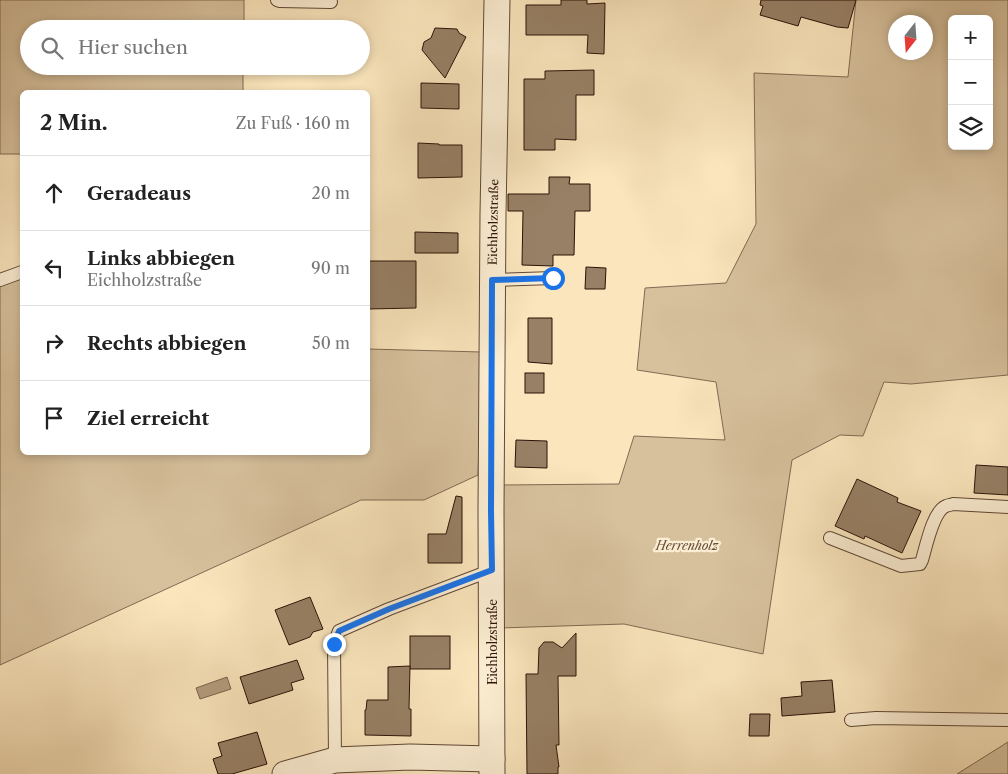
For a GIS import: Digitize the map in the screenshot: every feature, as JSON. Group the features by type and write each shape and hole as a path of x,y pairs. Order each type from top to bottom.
{"street":[{"name":"Eichholzstraße","path":"492,766 492,280 497,0"},
{"path":"284,774 410,757 492,766"}],"lane":[{"path":"277,0 331,2"},
{"path":"0,280 20,273"},
{"path":"492,280 553,278"},
{"path":"830,538 901,566 920,564 936,517 945,506 953,504 1008,506"},
{"path":"336,767 334,644 339,631 389,609 492,570"},
{"path":"851,720 876,718 1008,720"}],"green space":[{"path":"0,0 244,0 244,20 20,20 20,75 243,75 243,90 20,90 20,154 0,154"},
{"name":"Herrenholz","path":"856,0 1008,0 1008,375 911,384 884,382 863,436 840,435 792,460 763,654 624,624 500,628 501,485 619,484 634,436 725,440 716,382 637,370 645,288 726,283 756,224 754,73 848,77"},
{"path":"20,276 20,455 370,455 370,349 482,352 478,475 424,500 361,500 0,665 0,283"},
{"path":"1008,742 1008,774 957,774"}],"shaded area":[{"path":"227,677 231,689 200,699 196,688"}],"building":[{"path":"561,0 587,0 587,4 605,3 604,54 587,53 588,35 526,35 526,5 561,5"},
{"path":"761,0 856,0 848,28 837,27 801,17 798,26 760,15 763,6 760,5"},
{"path":"435,28 457,29 459,33 466,37 445,78 422,50 424,42 431,38"},
{"path":"594,70 594,95 576,95 576,140 555,139 555,150 524,150 524,79 545,79 545,71"},
{"path":"421,83 459,84 459,109 421,108"},
{"path":"418,143 462,145 462,177 418,178"},
{"path":"549,177 570,177 569,184 590,184 590,211 575,211 574,255 553,255 553,266 522,265 523,211 508,211 508,194 549,194"},
{"path":"415,232 458,233 458,253 415,253"},
{"path":"370,261 416,261 416,308 370,309"},
{"path":"586,267 606,268 605,289 585,289"},
{"path":"528,318 552,318 552,364 528,362"},
{"path":"525,373 544,373 544,393 525,393"},
{"path":"516,440 547,441 547,468 515,467"},
{"path":"976,465 1008,467 1008,495 974,493"},
{"path":"857,479 898,498 897,502 921,511 902,553 865,536 864,539 835,526"},
{"path":"456,496 462,497 462,563 428,563 428,534 446,534"},
{"path":"310,597 323,629 313,632 310,637 289,645 275,610"},
{"path":"576,633 576,676 558,676 559,745 556,745 558,774 527,774 526,674 538,674 539,648 544,642 553,642 562,648"},
{"path":"410,636 450,636 450,669 410,669"},
{"path":"297,660 304,679 291,683 293,690 249,704 240,677"},
{"path":"410,666 409,709 411,709 411,736 365,735 367,700 388,700 388,667"},
{"path":"832,680 835,712 782,716 781,698 802,696 801,682"},
{"path":"750,714 770,714 769,736 749,736"},
{"path":"257,732 267,764 232,774 218,774 213,759 222,756 218,743"}],"route":[{"path":"334,644 339,631 389,609 492,570 492,280 553,278"}]}
